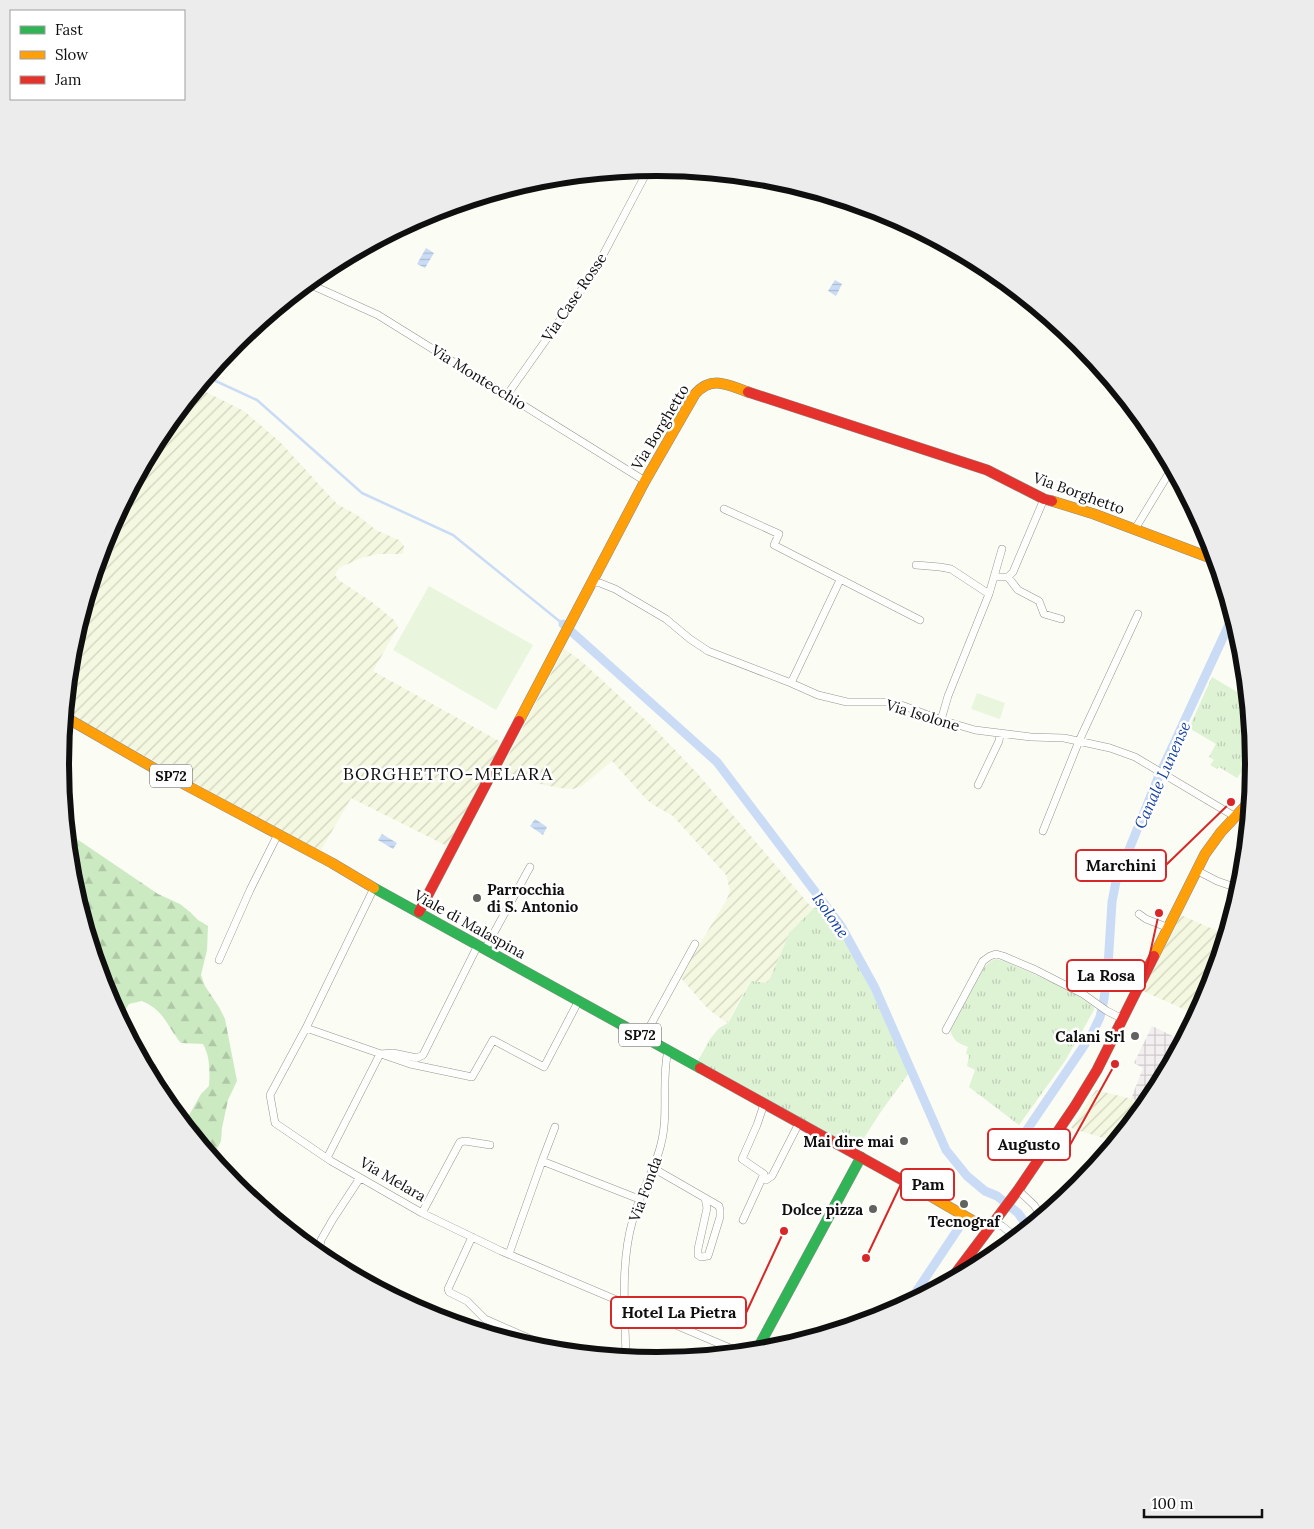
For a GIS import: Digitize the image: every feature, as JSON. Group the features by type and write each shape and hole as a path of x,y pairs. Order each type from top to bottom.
{"main road":[{"name":"Via Borghetto","path":"419,912 645,481 695,394 702,386 716,382 986,470 1044,498 1094,514 1207,556"},
{"name":"Viale di Malaspina","path":"71,721 332,863 861,1157"},
{"path":"958,1270 1016,1192 1075,1106 1097,1070 1187,892 1196,870 1209,847 1244,807"},
{"path":"762,1343 861,1157"},
{"name":"SP72","path":"861,1157 971,1219 992,1223"}],"street":[{"name":"Via Case Rosse","path":"507,395 594,272 645,177"},
{"name":"Via Montecchio","path":"315,286 378,315 645,481"},
{"path":"1135,529 1168,474"},
{"path":"994,577 1008,577 1013,572 1044,498"},
{"path":"724,509 779,534 774,545 920,620"},
{"path":"941,720 948,696 989,594 1002,549"},
{"path":"916,565 951,569 989,594"},
{"path":"1008,577 1018,590 1039,601 1044,614 1061,619"},
{"path":"791,683 840,580"},
{"name":"Via Isolone","path":"592,583 600,583 615,589 641,604 666,619 708,651 791,683 818,696 847,702 888,702 975,730 1031,737 1064,738 1110,748 1135,757 1234,816"},
{"path":"1043,832 1079,742 1138,614"},
{"path":"978,785 999,741 1000,734"},
{"path":"219,960 250,890 278,834"},
{"path":"380,1054 393,1053 417,1058 423,1055 481,947 530,867"},
{"path":"1196,870 1232,886"},
{"name":"Via Melara","path":"374,888 306,1028 270,1095 275,1123 327,1158 422,1213 509,1254 730,1348"},
{"path":"1139,914 1146,919 1169,928"},
{"path":"644,1037 696,944"},
{"path":"946,1030 983,961 996,954 1044,974 1083,994 1107,1011 1123,1019"},
{"path":"306,1028 410,1064 472,1077 492,1040 544,1067 579,1000"},
{"name":"Via Fonda","path":"626,1351 625,1272 632,1220 661,1144 664,1130 666,1106 664,1064 668,1050"},
{"path":"327,1158 380,1054"},
{"path":"743,1220 764,1174 742,1159 764,1104"},
{"path":"762,1178 766,1180 772,1176 800,1123"},
{"path":"509,1254 555,1127"},
{"path":"422,1213 460,1142 490,1145"},
{"path":"542,1161 639,1199"},
{"path":"652,1168 706,1198 719,1206 720,1217 708,1256 706,1257 698,1255 698,1249 707,1208 706,1198"},
{"path":"319,1246 320,1240 333,1218 360,1178"},
{"path":"1016,1192 1034,1205 1039,1212"},
{"path":"992,1223 1002,1226 1011,1234"},
{"path":"472,1237 448,1289 449,1292 467,1302 485,1319 522,1337"}],"shaded area":[{"path":"1152,1026 1178,1038 1139,1101 1131,1099 1143,1068 1134,1063"}],"green space":[{"path":"203,391 244,411 280,442 337,504 357,515 376,530 399,540 404,546 403,554 378,554 361,558 339,568 335,575 340,581 372,602 394,620 398,627 373,671 499,741 500,750 447,846 351,798 320,852 71,715 80,650 89,612 100,575 114,539 129,504 148,470 190,406"},
{"path":"429,586 533,645 496,710 393,650"},
{"path":"564,649 580,660 652,726 697,773 813,909 790,932 768,983 750,981 727,1023 708,1009 680,977 727,899 730,890 726,875 673,816 647,800 612,761 582,786 573,789 559,788 498,775"},
{"path":"1212,677 1241,694 1245,767 1237,778 1219,767 1217,769 1210,765 1214,760 1209,757 1216,744 1189,728"},
{"path":"977,693 1005,703 1000,719 971,709"},
{"path":"70,797 73,799 71,810"},
{"path":"74,837 158,894 180,904 208,926 207,950 201,975 205,986 225,1019 237,1081 228,1100 221,1141 215,1152 187,1119 201,1094 209,1086 208,1059 203,1044 181,1043 156,1009 142,1001 129,1004 124,1012 100,954 80,879"},
{"path":"819,903 857,964 909,1073 857,1149 698,1061 710,1039 719,1028 728,1023 751,981 768,983 790,932"},
{"path":"1181,915 1220,932 1214,954 1191,1012 1143,991"},
{"path":"996,959 1070,990 1094,1007 1065,1061 1019,1125 969,1087 975,1070 967,1066 969,1056 966,1053 968,1047 956,1041 950,1030 976,979 989,963"},
{"path":"156,1064 158,1074 152,1066"},
{"path":"1096,1090 1139,1101 1109,1140 1071,1128"}],"water":[{"path":"426,248 434,253 425,268 417,264"},
{"path":"835,280 842,284 836,296 828,291"},
{"path":"535,819 547,827 543,835 530,826"},
{"path":"382,834 397,843 393,849 378,840"}],"waterway":[{"path":"213,380 257,400 362,493 453,535 563,624"},
{"name":"Isolone","path":"563,624 717,762 841,926 875,988 946,1150 967,1176 985,1191 997,1196 1018,1213 1025,1223"},
{"name":"Canale Lunense","path":"1012,1152 1092,1034 1100,1017 1108,966 1112,902 1117,876 1158,778 1228,626"},
{"name":"Canale Lunense","path":"916,1293 964,1220"}],"traffic: fast":[{"path":"374,888 700,1068"},
{"path":"761,1343 861,1157"}],"traffic: slow":[{"path":"519,721 645,481 695,394 701,388 714,383 720,383 748,392"},
{"path":"1052,501 1094,514 1207,557"},
{"path":"71,720 152,767 332,863 374,888"},
{"path":"1154,956 1205,854 1221,832 1243,808"},
{"path":"920,1190 987,1229"}],"traffic: jam":[{"path":"748,392 987,470 1044,499 1052,501"},
{"path":"419,912 519,721"},
{"path":"958,1270 1018,1190 1075,1106 1097,1070 1154,956"},
{"path":"700,1068 920,1190"}],"place":[{"name":"Marchini","path":"1231,802"},
{"name":"Parrocchia di S. Antonio","path":"477,898"},
{"name":"La Rosa","path":"1159,913"},
{"name":"Calani Srl","path":"1135,1036"},
{"name":"Augusto","path":"1115,1064"},
{"name":"Mai dire mai","path":"904,1141"},
{"name":"Tecnograf","path":"964,1204"},
{"name":"Dolce pizza","path":"873,1209"},
{"name":"Hotel La Pietra","path":"784,1231"},
{"name":"Pam","path":"866,1258"}],"district":[{"name":"BORGHETTO-MELARA","path":"448,773"}]}
